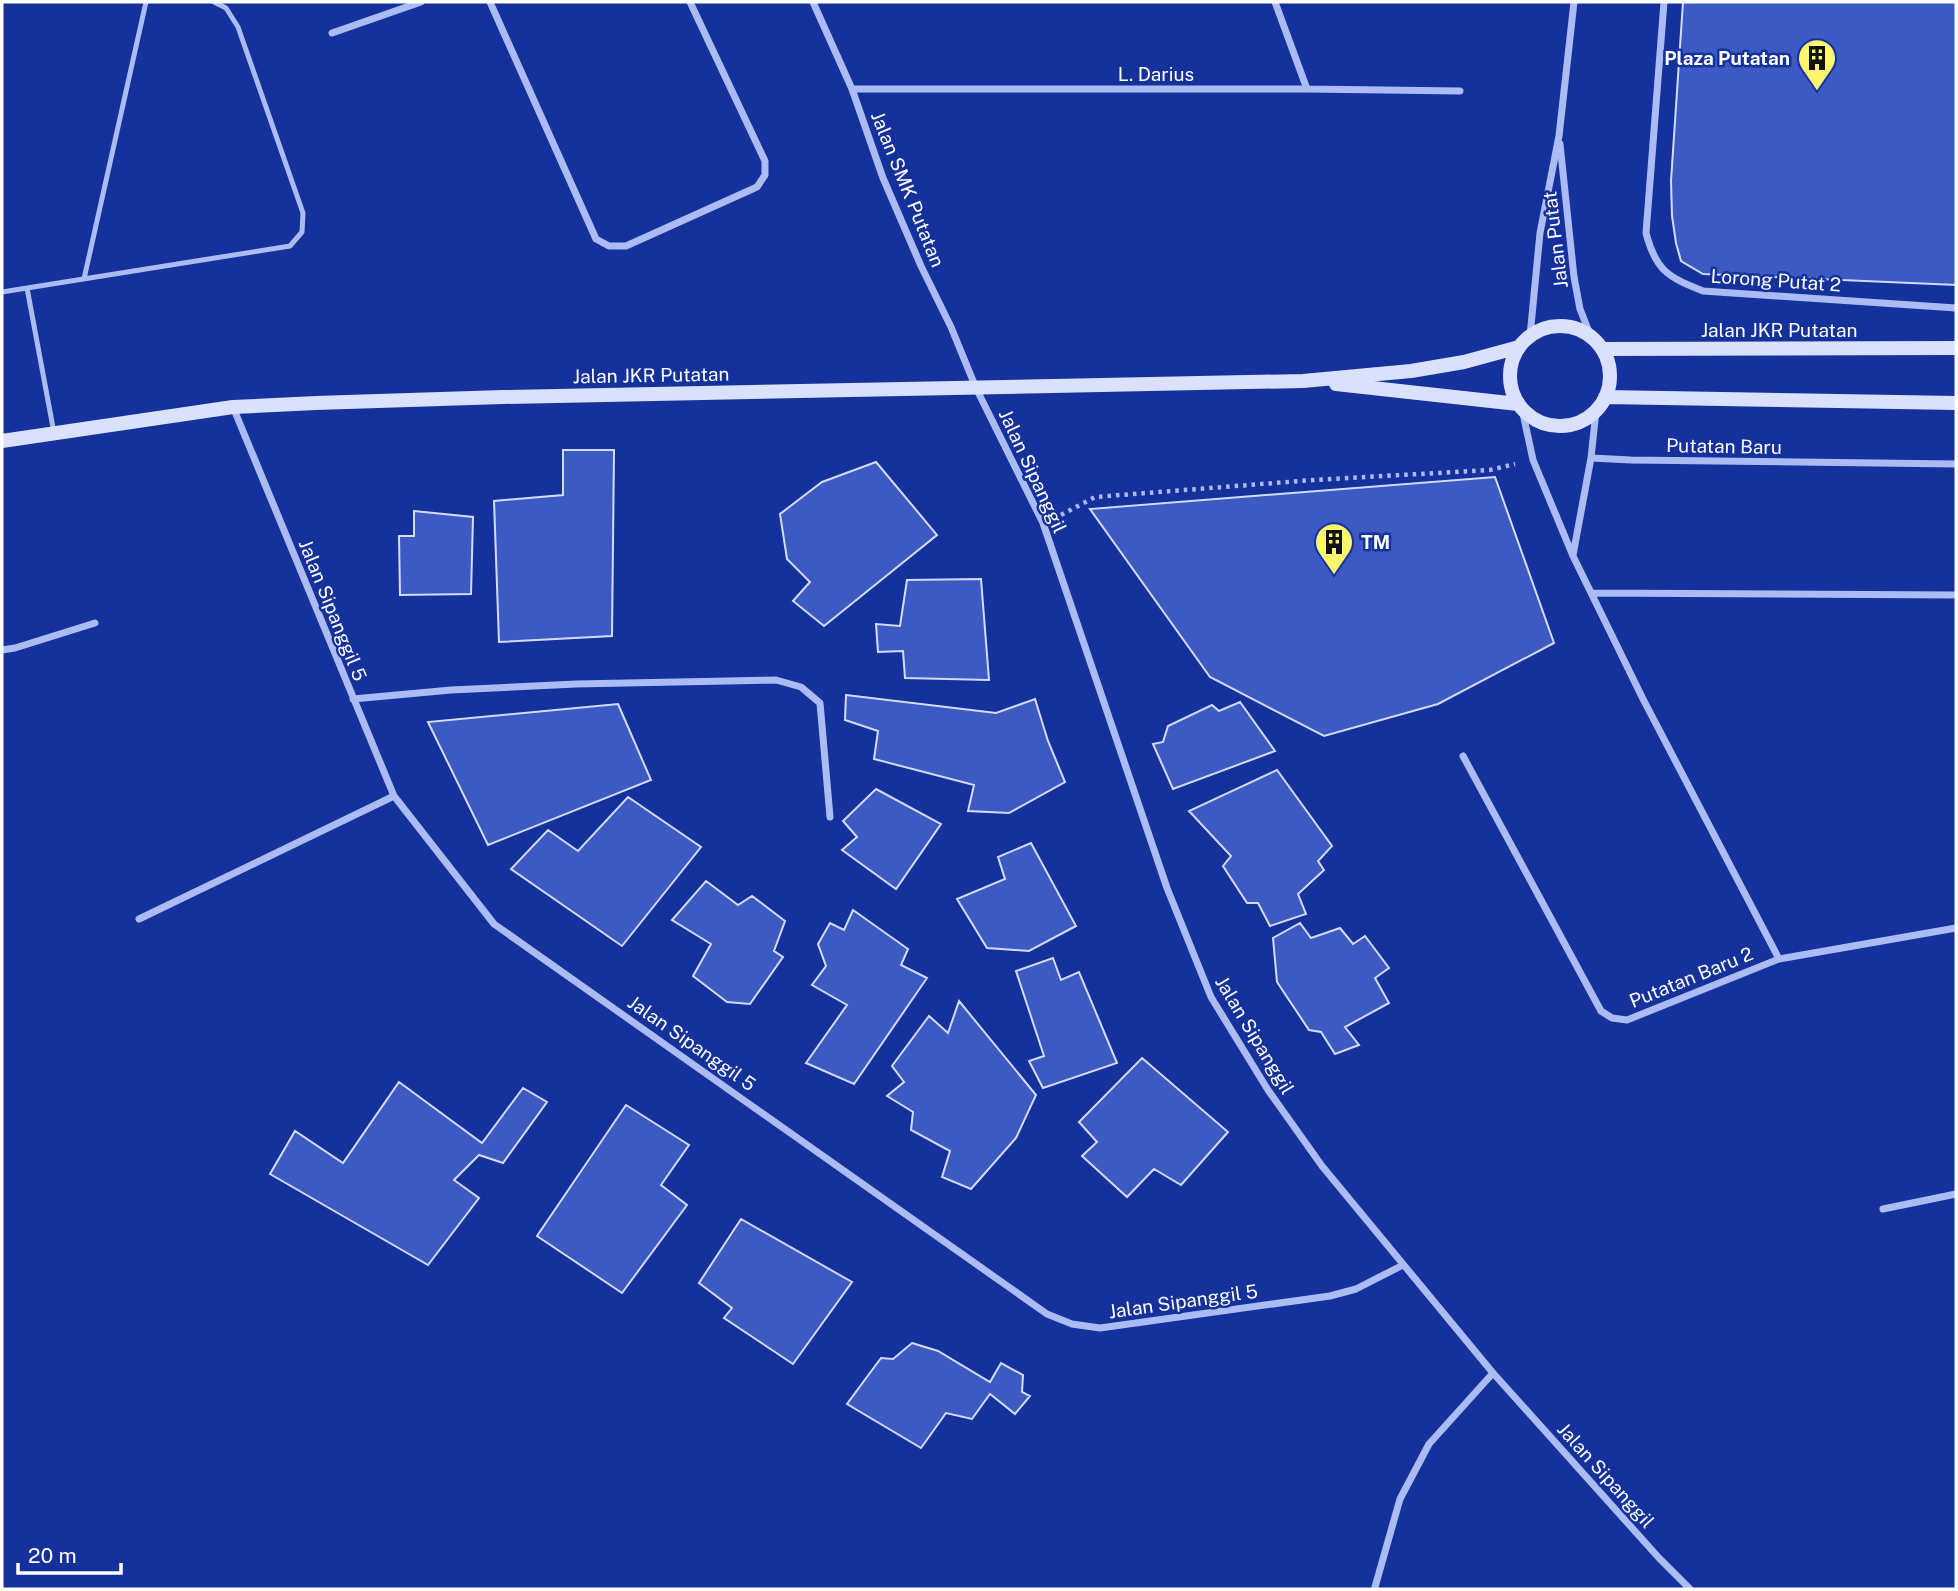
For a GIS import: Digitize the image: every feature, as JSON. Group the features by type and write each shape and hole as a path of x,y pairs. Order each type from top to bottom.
{"street":[{"path":"332,33 421,2"},
{"path":"491,2 596,239 609,246 626,246 758,187 765,175 765,161 690,2"},
{"name":"Jalan SMK Putatan","path":"813,2 852,89 883,178 976,388"},
{"path":"1275,2 1307,89"},
{"name":"Jalan Putat","path":"1530,336 1540,233 1559,136 1574,2"},
{"name":"Lorong Putat 2","path":"1664,2 1646,233 1651,252 1661,269 1681,282 1703,291 1956,308"},
{"name":"L. Darius","path":"852,89 1460,91"},
{"name":"Jalan Putat","path":"1559,136 1574,277 1580,309 1591,337"},
{"path":"1573,556 1591,458 1596,411 1610,382 1609,365 1602,349 1591,337 1577,329 1561,326 1545,328 1530,336 1512,361 1512,391 1520,406 1533,460 1573,556 1643,699 1779,959"},
{"name":"Jalan JKR Putatan","path":"2,441 233,407 503,397 1303,381 1410,371 1464,362 1519,348"},
{"name":"Jalan JKR Putatan","path":"1602,349 1956,348"},
{"name":"Jalan JKR Putatan","path":"1303,381 1520,406 1534,419 1550,425 1567,425 1583,420 1596,411"},
{"name":"Jalan Sipanggil","path":"976,388 1043,523 1167,888 1211,997 1268,1090 1322,1166 1493,1373 1659,1559 1690,1589"},
{"path":"1605,397 1956,403"},
{"name":"Jalan Sipanggil 5","path":"233,407 394,796 494,924 1047,1314 1072,1324 1100,1328 1330,1296 1356,1289 1403,1265"},
{"name":"Putatan Baru","path":"1591,458 1956,464"},
{"path":"1592,593 1956,595"},
{"path":"2,650 95,623"},
{"path":"353,699 465,689 576,684 776,680 800,687 820,703 830,817"},
{"name":"Putatan Baru 2","path":"1463,756 1601,1011 1612,1018 1627,1020 1779,959 1956,928"},
{"path":"139,919 394,796"},
{"path":"1883,1209 1956,1194"},
{"path":"1375,1587 1400,1499 1429,1444 1493,1373"}],"lane":[{"path":"84,279 146,2"},
{"path":"2,292 290,246 302,232 303,213 238,27 226,8 214,2"},
{"path":"27,288 55,433"}],"path":[{"path":"1043,523 1095,497 1490,470 1533,460"}],"building":[{"name":"Plaza Putatan","path":"1683,2 1956,2 1956,285 1703,274 1681,261 1672,216 1671,181"},
{"path":"563,450 614,450 612,636 499,642 494,501 563,495"},
{"path":"876,462 937,535 824,626 793,601 810,582 787,559 780,514 822,482"},
{"name":"TM","path":"1495,477 1554,643 1438,704 1324,736 1210,677 1090,509"},
{"path":"414,511 473,517 471,594 400,595 399,536 414,536"},
{"path":"981,579 989,680 905,678 903,651 878,652 876,624 900,626 907,580"},
{"path":"846,695 996,713 1035,699 1065,782 1009,813 968,811 974,785 874,759 878,731 845,720"},
{"path":"1240,702 1275,751 1173,789 1153,744 1163,742 1168,726 1212,705 1219,711"},
{"path":"618,704 651,780 488,845 428,722"},
{"path":"1277,770 1332,846 1318,861 1324,870 1298,894 1306,914 1270,926 1258,903 1247,903 1223,866 1231,856 1189,811"},
{"path":"876,789 941,824 896,889 842,850 857,837 843,821"},
{"path":"628,797 701,847 622,946 511,869 548,830 578,851"},
{"path":"1031,843 1076,926 1029,951 987,948 957,899 1005,879 998,857"},
{"path":"706,881 738,905 752,896 785,921 774,951 783,957 750,1004 727,1002 693,976 711,944 672,920"},
{"path":"853,910 908,949 901,965 927,978 854,1084 806,1063 847,1005 812,985 826,966 818,944 830,923 844,930"},
{"path":"1300,923 1311,938 1340,928 1353,944 1365,936 1389,968 1375,978 1389,1003 1345,1027 1359,1045 1335,1054 1321,1032 1309,1030 1277,982 1273,938"},
{"path":"1053,958 1061,980 1079,972 1117,1063 1043,1088 1029,1061 1044,1056 1016,971"},
{"path":"959,1001 1036,1095 1016,1138 971,1189 942,1177 950,1151 911,1130 913,1112 887,1096 904,1082 892,1066 929,1016 948,1033"},
{"path":"1142,1058 1228,1132 1181,1185 1154,1169 1127,1197 1082,1156 1097,1142 1079,1122"},
{"path":"399,1082 482,1143 523,1088 547,1102 503,1163 479,1155 454,1180 479,1198 428,1265 270,1174 295,1131 343,1163"},
{"path":"626,1105 689,1145 661,1185 687,1205 622,1293 537,1236"},
{"path":"741,1219 852,1282 793,1364 724,1318 732,1308 699,1283"},
{"path":"912,1343 938,1351 990,1382 1001,1363 1023,1375 1022,1392 1030,1396 1015,1414 990,1394 972,1419 946,1413 921,1448 847,1404 881,1358 893,1359"}],"place":[{"name":"Plaza Putatan","path":"1817,92"},
{"name":"TM","path":"1334,576"}]}
